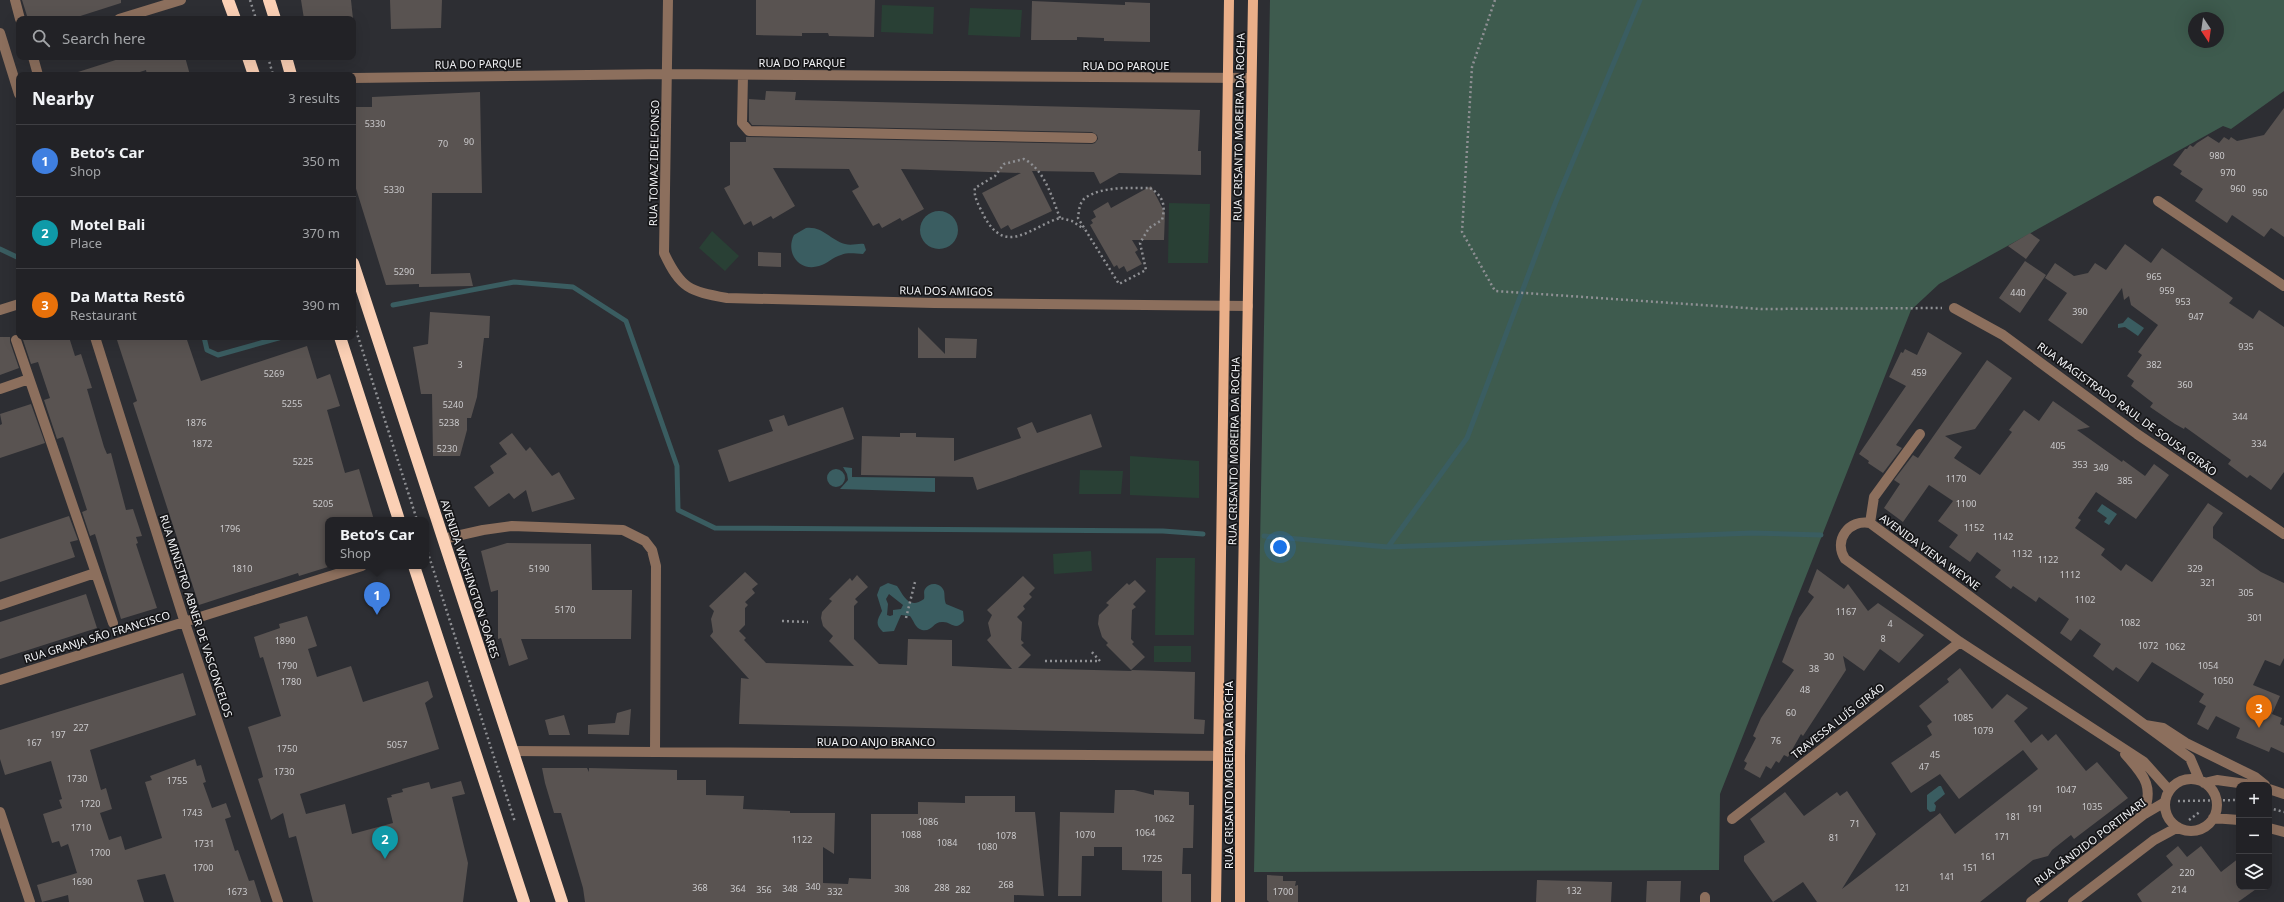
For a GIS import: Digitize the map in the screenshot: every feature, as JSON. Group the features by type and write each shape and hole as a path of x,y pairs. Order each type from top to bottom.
{"highway":[{"path":"228,0 234,16"},
{"path":"269,0 274,16"},
{"path":"249,60 253,72"},
{"path":"287,60 290,72"},
{"name":"AVENIDA WASHINGTON SOARES","path":"356,272 562,902"},
{"path":"341,340 398,517"},
{"path":"415,569 524,902"}],"main road":[{"name":"RUA CRISANTO MOREIRA DA ROCHA","path":"1216,902 1226,306 1229,0"},
{"name":"RUA CRISANTO MOREIRA DA ROCHA","path":"1240,902 1240,756 1253,0"}],"street":[{"path":"15,0 19,16"},
{"path":"129,16 181,0"},
{"name":"RUA TOMAZ IDELFONSO","path":"664,253 668,0"},
{"path":"0,33 16,84"},
{"path":"33,60 37,72"},
{"name":"RUA DO PARQUE","path":"356,78 668,74 1251,78"},
{"path":"743,75 742,123 749,131 1092,138"},
{"path":"2158,201 2284,286"},
{"name":"RUA DOS AMIGOS","path":"664,253 674,274 688,288 699,293 727,298 934,303 1248,306"},
{"path":"0,310 16,305"},
{"name":"RUA MAGISTRADO RAUL DE SOUSA GIRÃO","path":"1954,308 2003,335 2137,434 2284,534"},
{"path":"16,340 112,623"},
{"name":"RUA MINISTRO ABNER DE VASCONCELOS","path":"96,340 184,623 278,902"},
{"path":"0,389 29,379"},
{"path":"1870,523 1874,497 1920,434"},
{"name":"AVENIDA VIENA WEYNE","path":"2169,790 2144,762 1960,642 1845,559 1840,544 1843,533 1858,524 1870,523 2143,725 2190,758 2201,781 2212,789 2213,802"},
{"path":"443,539 483,530 512,526 559,526 623,530 645,541 652,550 656,566 655,752"},
{"name":"RUA GRANJA SÃO FRANCISCO","path":"0,680 353,569"},
{"path":"0,605 96,573"},
{"name":"TRAVESSA LUÍS GIRÃO","path":"1732,819 1960,642"},
{"path":"2143,725 2163,728 2192,746 2255,777 2261,782"},
{"path":"2118,746 2137,768 2148,787 2148,801 2143,815"},
{"name":"RUA DO ANJO BRANCO","path":"512,751 1240,756"},
{"path":"2213,802 2216,808 2213,818 2198,830 2178,828 2170,821 2166,812 2165,802 2169,790 2176,783 2185,779 2201,781 2217,780 2236,783"},
{"path":"2272,789 2284,794"},
{"name":"RUA CÂNDIDO PORTINARI","path":"2031,902 2143,815 2165,802"},
{"path":"0,812 30,902"},
{"path":"2213,818 2236,820"},
{"path":"2073,902 2154,840 2178,828"},
{"path":"2272,829 2284,832"}],"path":[{"path":"250,0 255,16"},
{"path":"1495,0 1472,67 1462,232 1495,291 1761,309 1954,308"},
{"path":"269,60 272,72"},
{"path":"1060,218 1042,176 1030,162 1024,159 1004,164 995,176 975,188 974,193 986,220 1001,236 1012,238 1024,235 1060,218 1072,222 1084,230 1119,284 1146,270 1140,243 1150,228 1162,220 1165,208 1160,194 1150,188 1121,189 1097,193 1084,199 1079,207 1078,218 1084,230"},
{"path":"356,330 416,517"},
{"path":"429,556 517,827"},
{"path":"906,618 915,582"},
{"path":"782,621 808,622"},
{"path":"1045,661 1100,661 1090,650"},
{"path":"2165,802 2236,800"},
{"path":"2178,828 2203,809"},
{"path":"2272,809 2284,812"}],"green space":[{"path":"1270,0 2284,0 2284,91 2231,129 2223,126 1939,284 1911,310 1720,794 1719,870 1254,872"},
{"path":"882,5 934,7 933,34 881,32"},
{"path":"970,8 1022,10 1020,37 968,35"},
{"path":"1169,203 1210,204 1208,263 1168,263"},
{"path":"712,231 739,256 725,271 699,248"},
{"path":"1130,456 1199,461 1199,498 1130,495"},
{"path":"1080,470 1123,471 1121,494 1079,494"},
{"path":"1091,551 1092,571 1054,574 1053,554"},
{"path":"1156,558 1195,558 1194,635 1155,635"},
{"path":"1154,646 1191,646 1191,662 1154,662"}],"water":[{"path":"935,211 943,211 950,214 955,219 958,230 955,241 950,246 943,249 935,249 928,246 923,241 920,234 920,226 923,219 928,214"},
{"path":"806,228 822,231 835,240 845,244 864,244 866,250 863,254 849,253 838,256 819,266 805,266 796,260 791,248 794,235"},
{"path":"2128,317 2144,328 2138,336 2125,327 2118,328 2118,324 2123,323"},
{"path":"843,467 852,468 852,477 935,478 935,492 840,489 848,480 847,474"},
{"path":"832,469 840,469 845,474 843,485 840,487 832,487 827,482 827,474"},
{"path":"2102,504 2117,514 2109,525 2104,522 2107,518 2097,511"},
{"path":"888,583 897,586 908,600 914,603 924,599 924,590 927,586 932,584 938,585 943,588 946,604 963,611 964,621 958,626 945,622 939,622 928,630 922,630 916,626 910,616 901,615 894,631 883,632 878,626 878,619 882,611 877,595 880,587","holes":["889,594 903,605 901,609 893,610 893,615 887,615 888,604 886,599"]},
{"path":"1941,786 1945,794 1934,803 1936,806 1935,811 1930,812 1927,809 1927,795"}],"building":[{"path":"22,0 121,0 121,3 80,16 27,16"},
{"path":"301,0 351,0 353,16 304,16"},
{"path":"390,0 442,0 441,28 391,29"},
{"path":"756,0 875,0 874,37 829,36 828,33 802,33 802,36 756,35"},
{"path":"1032,1 1125,5 1125,2 1150,3 1150,42 1104,41 1104,38 1077,37 1077,40 1031,40"},
{"path":"116,60 186,60 189,72 146,72 146,70 140,72 78,72"},
{"path":"766,91 796,92 795,100 1200,110 1198,151 1201,151 1201,175 1119,173 1100,184 1094,172 1032,171 1052,211 1011,230 1008,225 1001,229 982,193 1021,173 901,169 924,209 902,221 900,218 882,228 879,223 873,226 852,191 859,187 849,169 773,168 795,206 773,219 771,216 753,226 751,221 744,225 724,188 730,185 730,142 746,142 746,137 1092,144 1098,139 1097,135 1092,132 752,125 749,121 749,99 765,100"},
{"path":"480,92 482,193 432,193 431,274 470,273 473,286 419,287 419,284 386,285 356,189 356,107 372,107 372,97"},
{"path":"2284,108 2284,237 2271,228 2264,237 2232,215 2227,223 2195,201 2203,189 2180,174 2182,171 2173,165 2185,149 2187,149 2190,145 2193,147 2208,136 2219,143 2224,137 2229,140 2231,137 2237,141 2264,135"},
{"path":"1151,186 1165,213 1164,240 1132,240 1138,250 1135,252 1142,264 1127,272 1124,266 1119,269 1117,265 1114,267 1090,225 1093,223 1091,220 1096,217 1093,211 1108,202 1111,208"},
{"path":"2030,233 2040,240 2026,259 2008,246"},
{"path":"2125,244 2151,263 2162,248 2233,298 2229,303 2253,319 2259,310 2284,327 2284,472 2271,490 2250,475 2247,478 2228,464 2231,460 2185,427 2184,429 2175,424 2150,407 2153,403 2131,386 2134,381 2127,376 2142,355 2138,352 2158,325 2131,305 2129,296 2124,300 2122,288 2082,344 2048,320 2067,293 2045,278 2055,263 2074,276 2088,273 2095,263 2106,270"},
{"path":"758,252 781,253 781,267 758,266"},
{"path":"2025,261 2046,275 2020,313 1999,298"},
{"path":"430,312 490,316 489,338 484,338 477,397 471,418 467,418 467,430 460,456 433,456 432,394 421,394 413,347 428,344"},
{"path":"918,327 945,354 945,338 977,339 976,358 918,358"},
{"path":"1928,332 1962,353 1896,445 1902,448 1883,473 1868,463 1869,461 1859,454 1906,386 1889,377 1901,352 1903,353 1905,349 1917,355"},
{"path":"0,337 10,337 10,342 19,368 0,375"},
{"path":"23,340 70,340 75,356 81,354 92,388 87,389 104,447 107,454 111,453 126,510 133,509 142,536 136,537 138,543 136,544 157,608 121,619 95,534 90,536 82,512 87,510 65,442 63,437 57,439 44,400 50,398 38,362 31,364"},
{"path":"117,340 187,340 201,381 307,346 317,379 330,374 340,406 327,410 345,473 359,469 373,517 325,517 325,568 299,576 298,573 199,605 133,403 137,401"},
{"path":"1987,360 2012,378 1975,429 1945,436 1962,447 1954,458 1980,475 2012,432 2009,430 2024,410 2039,421 2053,401 2090,427 2077,430 2122,462 2123,460 2145,476 2154,464 2169,475 2136,519 2096,492 2078,518 2081,520 2075,528 2105,549 2101,555 2121,571 2126,564 2152,582 2208,503 2223,513 2213,527 2213,538 2261,572 2284,583 2284,658 2280,666 2265,660 2253,685 2280,696 2272,714 2282,718 2280,724 2284,726 2284,753 2271,747 2269,752 2236,738 2240,728 2216,716 2208,730 2197,724 2206,706 2199,702 2204,694 2152,662 2138,682 2116,667 2113,671 2093,656 2101,644 2080,629 2071,641 2060,633 2069,619 2039,597 2036,602 2013,586 2011,589 1995,577 2001,570 1977,552 1970,562 1949,547 1958,535 1938,521 1953,501 1929,485 1903,522 1884,508 1900,484 1894,480 1913,455 1918,458"},
{"path":"31,404 45,443 0,458 0,425 2,424 0,414"},
{"path":"843,407 854,439 729,482 718,450 773,431 769,420 784,415 788,426"},
{"path":"1091,414 1102,447 977,490 973,477 861,475 862,436 900,437 900,433 916,433 916,437 954,438 954,461 1021,438 1017,428 1032,422 1037,433"},
{"path":"512,433 526,451 530,447 552,476 559,472 575,499 532,512 526,490 514,499 509,493 489,507 474,487 494,473 490,466 507,454 499,443"},
{"path":"69,516 78,540 70,542 75,557 0,582 0,539"},
{"path":"507,543 591,544 592,590 632,590 631,639 521,639 528,659 509,666 501,638 498,639 498,590 491,592 481,551"},
{"path":"1817,569 1844,589 1848,584 1868,611 1878,603 1924,635 1899,663 1880,649 1864,671 1843,656 1846,670 1803,736 1801,734 1788,757 1784,755 1779,763 1776,761 1771,769 1766,766 1760,778 1744,769 1747,763 1744,761 1756,738 1753,736 1761,718 1794,670 1782,662 1799,618 1814,597 1808,592"},
{"path":"745,572 758,584 752,589 755,593 745,602 748,605 745,608 745,625 739,631 746,638 744,640 766,663 854,666 829,641 833,636 823,626 821,618 822,612 832,601 829,599 850,578 852,581 857,575 868,587 855,599 858,602 854,606 854,639 879,664 907,665 908,639 952,640 952,666 1012,669 987,640 991,636 988,623 992,615 987,610 1023,576 1035,588 1029,594 1032,597 1023,606 1025,609 1017,617 1022,622 1021,640 1024,643 1021,645 1031,655 1018,668 1195,672 1194,719 1205,720 1204,734 739,724 741,678 749,679 710,636 713,632 711,619 714,611 709,606"},
{"path":"1135,580 1146,591 1133,604 1136,607 1132,610 1131,639 1134,642 1132,644 1145,657 1131,670 1106,645 1108,643 1102,637 1098,624 1099,615 1109,605 1106,603 1127,583 1129,585"},
{"path":"86,594 97,628 0,659 0,622"},
{"path":"307,616 317,646 308,649 317,677 351,666 363,702 428,681 433,697 425,703 439,749 300,794 306,814 345,804 352,834 393,823 387,798 392,797 391,795 403,792 402,789 429,782 431,789 461,781 465,794 452,797 468,863 463,902 313,902 296,836 289,838 283,813 271,820 258,779 263,777 248,727 281,716 263,657 260,658 254,637 280,628 279,624"},
{"path":"1960,668 1992,709 2007,694 2028,708 2014,721 2031,743 2042,734 2048,741 2056,734 2086,771 2097,762 2128,798 2074,839 2071,835 2052,850 2048,856 2033,860 1980,902 1817,902 1803,882 1773,902 1744,861 1744,856 1765,842 1750,819 1785,792 1804,816 1837,792 1840,796 1847,791 1876,834 1842,889 1940,813 1955,834 2038,769 2023,750 1959,799 1940,774 1911,793 1891,763 1932,735 1927,726 1932,722 1919,706 1949,682 1947,679"},
{"path":"183,673 196,715 90,750 101,790 106,788 112,809 100,813 109,840 121,836 125,850 162,838 145,782 152,780 150,776 195,759 197,766 201,765 206,782 203,783 212,808 226,803 231,817 225,819 235,851 238,850 249,881 254,880 261,902 174,902 165,874 137,880 144,902 69,902 68,895 42,902 37,885 77,873 68,844 61,847 59,841 52,843 43,814 62,808 59,800 62,799 51,761 5,775 0,759 0,730"},
{"path":"631,709 629,735 588,734 588,725 615,723 617,713"},
{"path":"564,715 570,735 549,735 545,720"},
{"path":"542,768 587,768 589,772 589,768 677,770 677,780 706,780 706,795 744,796 743,809 790,811 790,813 835,813 834,854 823,847 823,883 848,884 849,878 871,879 871,814 918,814 918,802 965,803 965,796 1015,796 1015,812 1035,812 1044,896 1014,895 1014,902 585,902 583,888 561,813 554,813"},
{"path":"1115,790 1134,790 1154,795 1154,790 1189,792 1189,805 1194,805 1193,848 1183,848 1182,874 1191,874 1191,902 1162,902 1162,871 1122,870 1122,847 1094,847 1094,856 1082,856 1081,896 1058,896 1060,812 1114,813"},
{"path":"2178,846 2187,857 2201,846 2221,872 2236,860 2236,890 2255,890 2238,902 2142,902 2137,894 2173,865 2166,856"},
{"path":"1267,875 1283,876 1283,881 1296,881 1295,886 1298,885 1298,902 1269,902 1267,900"},
{"path":"1537,880 1612,882 1611,902 1536,902"},
{"path":"1647,881 1681,881 1680,902 1646,902"}],"waterway":[{"path":"1264,536 1388,547 1467,438 1555,204 1640,0"},
{"path":"0,249 16,257"},
{"path":"393,305 514,282 573,287 626,321 677,466 678,510 715,528 1163,531 1203,534"},
{"path":"205,340 207,350 218,355 271,340"},
{"path":"1388,547 1752,533 1821,535"}],"place":[{"name":"Beto’s Car","path":"377,615"},
{"name":"Da Matta Restô","path":"2259,728"},
{"name":"Motel Bali","path":"385,859"}]}
